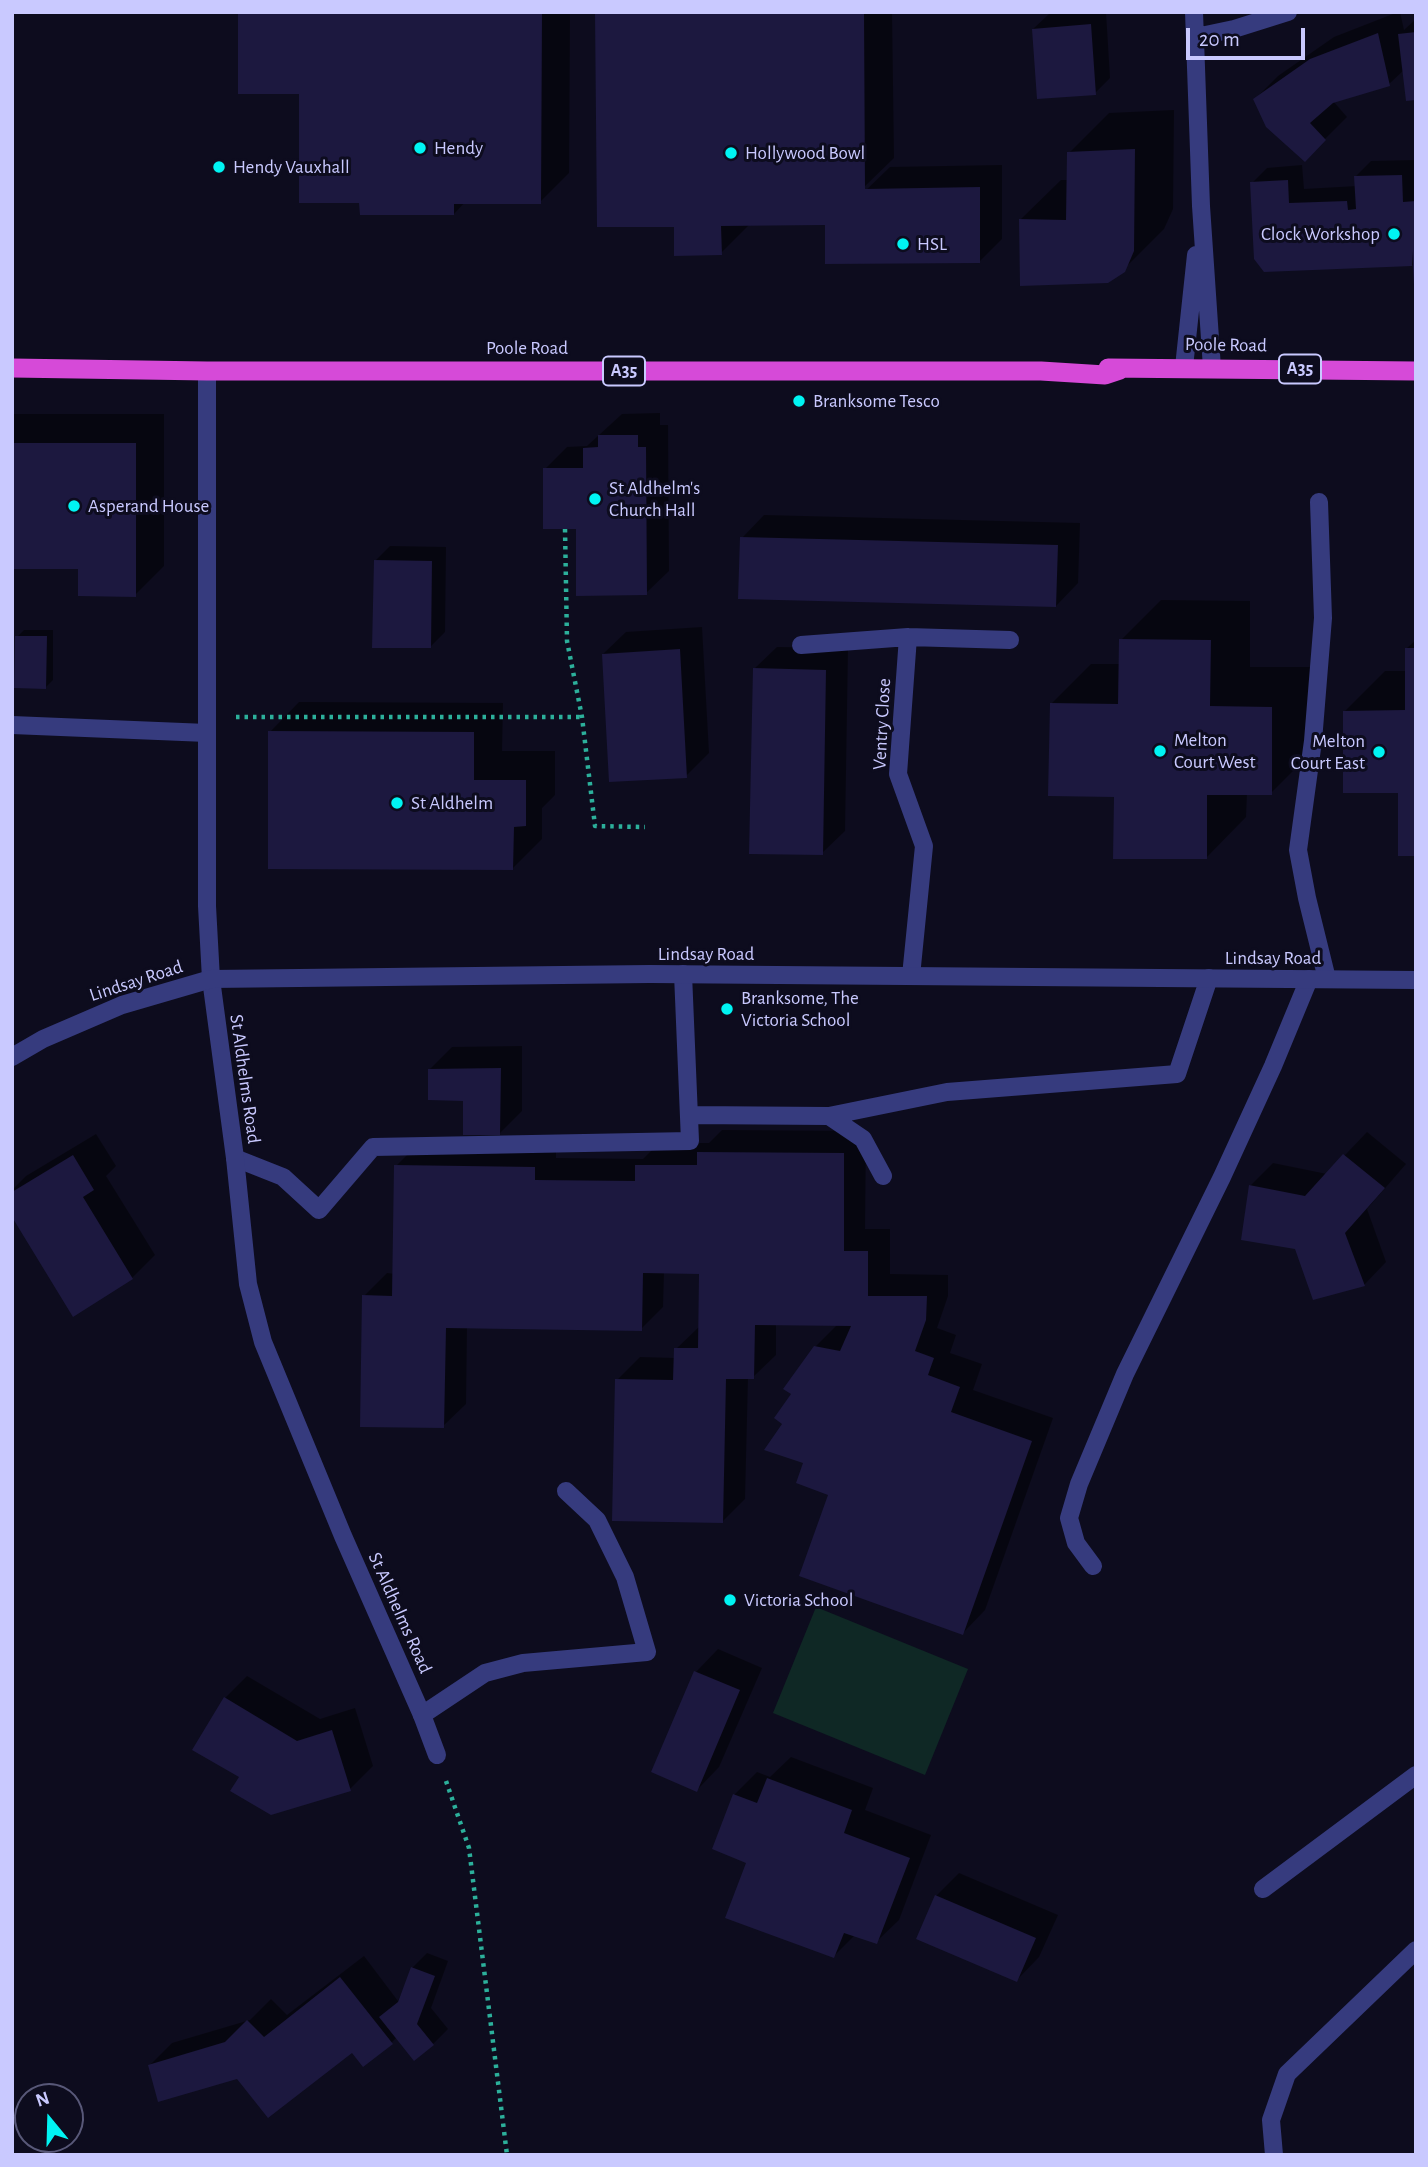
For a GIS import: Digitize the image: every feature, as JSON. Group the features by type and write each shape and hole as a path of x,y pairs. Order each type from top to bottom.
{"highway":[{"name":"Poole Road","path":"12,368 206,371 1041,371 1066,366 1119,370 1184,367 1416,371"}],"street":[{"path":"1194,12 1201,206 1212,368"},
{"path":"1196,37 1234,29 1288,12"},
{"path":"1184,367 1201,206"},
{"name":"St Aldhelms Road","path":"206,371 207,906 211,979 235,1157 248,1284 263,1342 342,1536 422,1715 437,1755"},
{"path":"1093,1566 1076,1543 1069,1518 1079,1484 1125,1374 1222,1177 1273,1066 1318,979 1298,850 1314,741 1323,618 1319,502"},
{"path":"801,645 908,637 1010,640"},
{"name":"Ventry Close","path":"908,637 898,774 924,846 911,976"},
{"path":"12,725 207,725"},
{"path":"235,1157 283,1177 318,1210 373,1147 690,1141 683,974"},
{"name":"Lindsay Road","path":"12,1057 43,1039 122,1005 211,979 683,974 1416,980"},
{"path":"690,1115 829,1116 947,1092 1177,1074 1209,978"},
{"path":"829,1116 863,1139 883,1176"},
{"path":"422,1715 485,1673 523,1663 647,1652 625,1577 597,1520 566,1491"},
{"path":"1263,1889 1416,1775"},
{"path":"1274,2155 1271,2120 1287,2074 1416,1950"}],"path":[{"path":"565,529 567,641 582,717 595,826 645,827"},
{"path":"207,725 582,717"},
{"path":"437,1755 469,1848 507,2155"}],"green space":[{"path":"816,1607 968,1669 925,1775 773,1713"}],"building":[{"name":"Hendy","path":"238,12 542,12 541,204 454,204 454,215 360,215 359,203 299,203 299,94 238,94"},
{"name":"Hollywood Bowl","path":"595,12 864,12 865,189 980,187 980,263 825,264 825,225 721,226 722,255 674,256 674,227 597,227"},
{"path":"1091,24 1096,95 1037,99 1032,29"},
{"path":"1416,32 1416,100 1406,101 1398,34"},
{"path":"1378,33 1390,86 1333,103 1310,123 1326,140 1305,162 1266,127 1253,99 1310,59"},
{"path":"1135,149 1134,251 1125,272 1108,283 1020,286 1019,219 1066,220 1067,152"},
{"path":"1402,175 1403,202 1416,201 1416,285 1412,251 1412,266 1264,272 1254,259 1250,182 1288,180 1289,203 1347,201 1348,210 1356,209 1354,176"},
{"name":"St Aldhelm's Church Hall","path":"598,435 638,435 638,447 646,447 647,595 576,596 576,529 543,529 543,468 583,468 583,448 598,447"},
{"name":"Asperand House","path":"12,443 136,443 136,597 78,596 78,569 12,569"},
{"path":"740,537 1058,545 1056,607 738,599"},
{"path":"374,560 432,561 431,648 372,648"},
{"path":"15,636 47,636 46,689 14,688"},
{"name":"Melton Court West","path":"1119,639 1211,640 1210,706 1272,707 1272,795 1207,795 1207,859 1113,859 1114,797 1048,796 1050,703 1118,704"},
{"name":"Melton Court East","path":"1405,648 1416,648 1416,856 1398,856 1398,793 1343,793 1343,711 1405,710"},
{"path":"680,649 687,778 609,782 602,654"},
{"path":"753,668 826,670 823,855 749,854"},
{"name":"St Aldhelm","path":"268,731 474,732 474,780 526,780 526,826 514,827 513,870 268,869"},
{"path":"501,1068 500,1135 463,1135 463,1101 428,1100 428,1069"},
{"path":"697,1152 844,1153 844,1251 868,1251 868,1296 927,1296 926,1320 915,1351 934,1358 928,1375 960,1387 951,1412 1032,1441 963,1635 799,1576 828,1495 796,1483 803,1463 764,1450 782,1424 774,1418 791,1394 783,1389 814,1346 840,1351 851,1326 755,1325 754,1379 726,1379 723,1523 612,1521 615,1379 673,1380 674,1348 698,1348 699,1274 643,1273 642,1331 446,1328 444,1428 360,1427 362,1295 392,1296 394,1165 535,1167 535,1180 635,1181 635,1165 697,1165"},
{"path":"1343,1154 1385,1188 1345,1233 1365,1286 1313,1300 1295,1249 1241,1240 1249,1185 1305,1196"},
{"path":"73,1155 94,1190 83,1197 133,1279 73,1317 12,1217 12,1192"},
{"path":"694,1671 740,1690 697,1792 651,1772"},
{"path":"224,1697 297,1741 332,1730 351,1791 271,1815 230,1791 239,1777 192,1750"},
{"path":"767,1778 852,1810 844,1833 910,1858 877,1944 844,1933 834,1958 725,1918 746,1863 712,1849 733,1794 757,1803"},
{"path":"935,1895 1036,1938 1017,1982 916,1939"},
{"path":"411,1967 435,1976 417,2024 434,2045 414,2061 379,2017 398,2002"},
{"path":"340,1977 393,2044 363,2067 352,2053 268,2118 237,2079 158,2102 148,2065 225,2042 247,2020 264,2037"}],"place":[{"name":"Hendy","path":"420,148"},
{"name":"Hollywood Bowl","path":"731,153"},
{"name":"Hendy Vauxhall","path":"219,167"},
{"name":"Clock Workshop","path":"1394,234"},
{"name":"HSL","path":"903,244"},
{"name":"Branksome Tesco","path":"799,401"},
{"name":"St Aldhelm's Church Hall","path":"595,499"},
{"name":"Asperand House","path":"74,506"},
{"name":"Melton Court West","path":"1160,751"},
{"name":"Melton Court East","path":"1379,752"},
{"name":"St Aldhelm","path":"397,803"},
{"name":"Branksome, The Victoria School","path":"727,1009"},
{"name":"Victoria School","path":"730,1600"}]}
